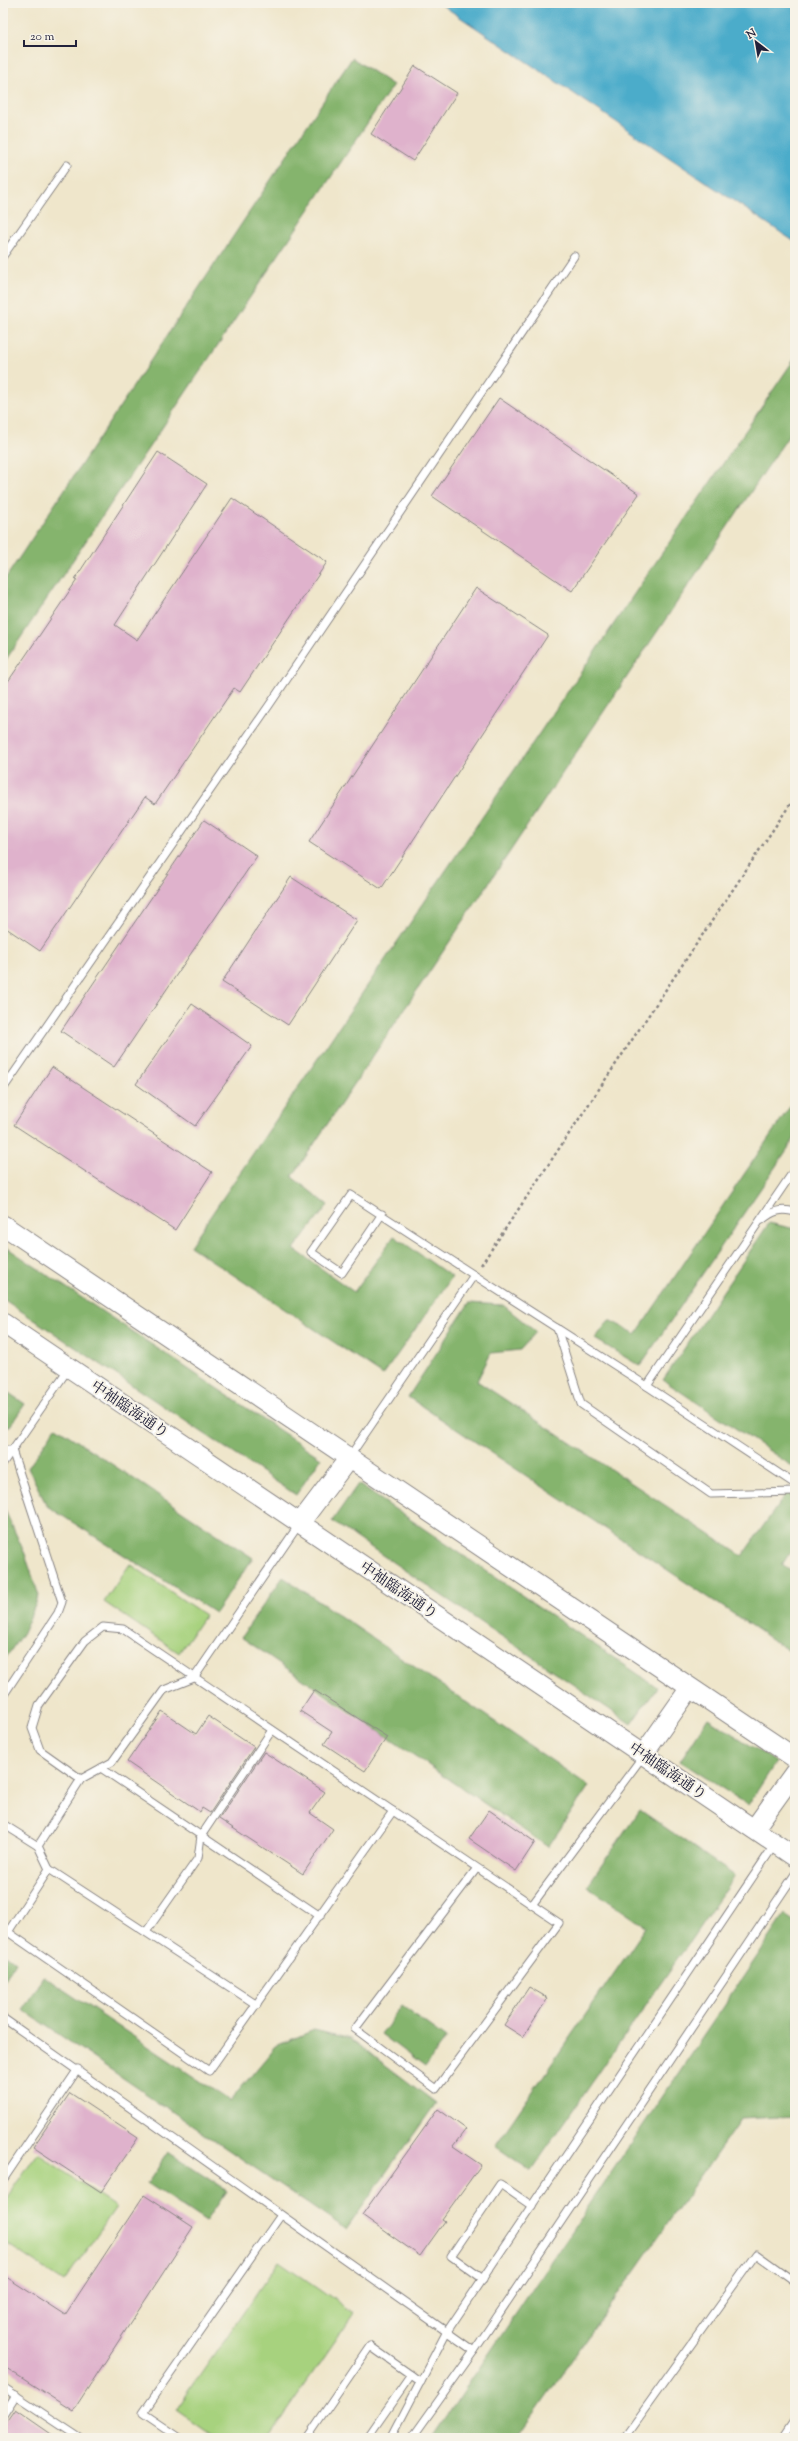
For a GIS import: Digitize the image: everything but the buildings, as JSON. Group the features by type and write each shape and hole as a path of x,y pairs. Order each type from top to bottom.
{"street":[{"path":"3,1225 795,1758"},
{"name":"中袖臨海通り","path":"3,1323 795,1857"},
{"path":"300,1523 349,1458"},
{"path":"643,1755 690,1688"},
{"path":"754,1830 795,1772"}],"lane":[{"path":"3,256 67,165"},
{"path":"3,1089 270,704 574,256"},
{"path":"647,1386 795,1169"},
{"path":"382,1214 342,1273 311,1252 351,1194 382,1214 474,1275 647,1386 795,1484"},
{"path":"756,1225 771,1212 784,1209 795,1212"},
{"path":"349,1458 474,1275"},
{"path":"557,1328 582,1404 711,1494 795,1492"},
{"path":"3,1463 70,1368"},
{"path":"3,1450 12,1450"},
{"path":"3,1696 58,1613 62,1602 12,1450"},
{"path":"38,1846 80,1780 112,1762 164,1690 194,1678 300,1523"},
{"path":"80,1780 40,1750 32,1728 38,1705 85,1641 103,1627 123,1629 194,1678 393,1811 532,1905 559,1924 436,2089 355,2029 477,1868"},
{"path":"146,1932 198,1858 201,1836 272,1730"},
{"path":"532,1905 643,1755"},
{"path":"101,1768 320,1916"},
{"path":"49,1869 5,1930 208,2071 320,1916 393,1811"},
{"path":"3,1824 38,1846 49,1869 256,2005"},
{"path":"392,2438 446,2333 775,1844"},
{"path":"412,2438 474,2351 795,1874"},
{"path":"3,2018 78,2069 446,2333 474,2351"},
{"path":"3,2180 78,2069"},
{"path":"483,2279 451,2256 455,2250 500,2184 532,2206"},
{"path":"180,2438 142,2413 281,2215"},
{"path":"624,2438 756,2254 795,2282"},
{"path":"307,2438 370,2346 421,2382"},
{"path":"367,2438 411,2375"},
{"path":"3,2387 80,2438"},
{"path":"3,2415 16,2395"},
{"path":"783,2438 795,2420"}],"path":[{"path":"474,1275 795,797"}],"green space":[{"path":"352,58 393,85 3,664 3,582"},
{"path":"795,358 795,426 292,1177 328,1205 294,1249 354,1292 394,1236 452,1277 383,1375 190,1246"},
{"path":"795,1099 795,1138 640,1366 595,1339 609,1320 636,1334"},
{"path":"769,1223 795,1229 795,1468 663,1380"},
{"path":"3,1245 321,1458 296,1495 3,1299"},
{"path":"469,1303 503,1305 536,1332 520,1350 491,1353 477,1381 742,1556 788,1491 795,1498 795,1544 782,1565 795,1574 795,1655 408,1397"},
{"path":"3,1389 25,1404 10,1426 3,1426"},
{"path":"56,1427 253,1558 215,1613 47,1506 28,1468"},
{"path":"358,1484 657,1687 631,1724 332,1521"},
{"path":"3,1506 25,1554 39,1596 24,1631 3,1662"},
{"path":"130,1564 205,1615 179,1653 104,1602"},
{"path":"283,1577 589,1786 548,1847 241,1637"},
{"path":"708,1718 776,1762 748,1805 680,1761"},
{"path":"640,1810 735,1876 531,2171 495,2146 646,1927 587,1886"},
{"path":"785,1915 795,1922 795,2116 741,2119 517,2438 432,2438"},
{"path":"3,1953 15,1962 3,1983"},
{"path":"43,1976 230,2101 276,2046 314,2030 351,2039 436,2103 346,2230 23,2010"},
{"path":"402,2006 446,2038 425,2067 381,2034"},
{"path":"168,2152 227,2191 206,2222 147,2183"},
{"path":"37,2153 116,2207 64,2282 3,2241 3,2203"},
{"path":"279,2261 354,2313 268,2438 216,2438 176,2410"}],"water":[{"path":"439,3 795,3 795,242"}]}
